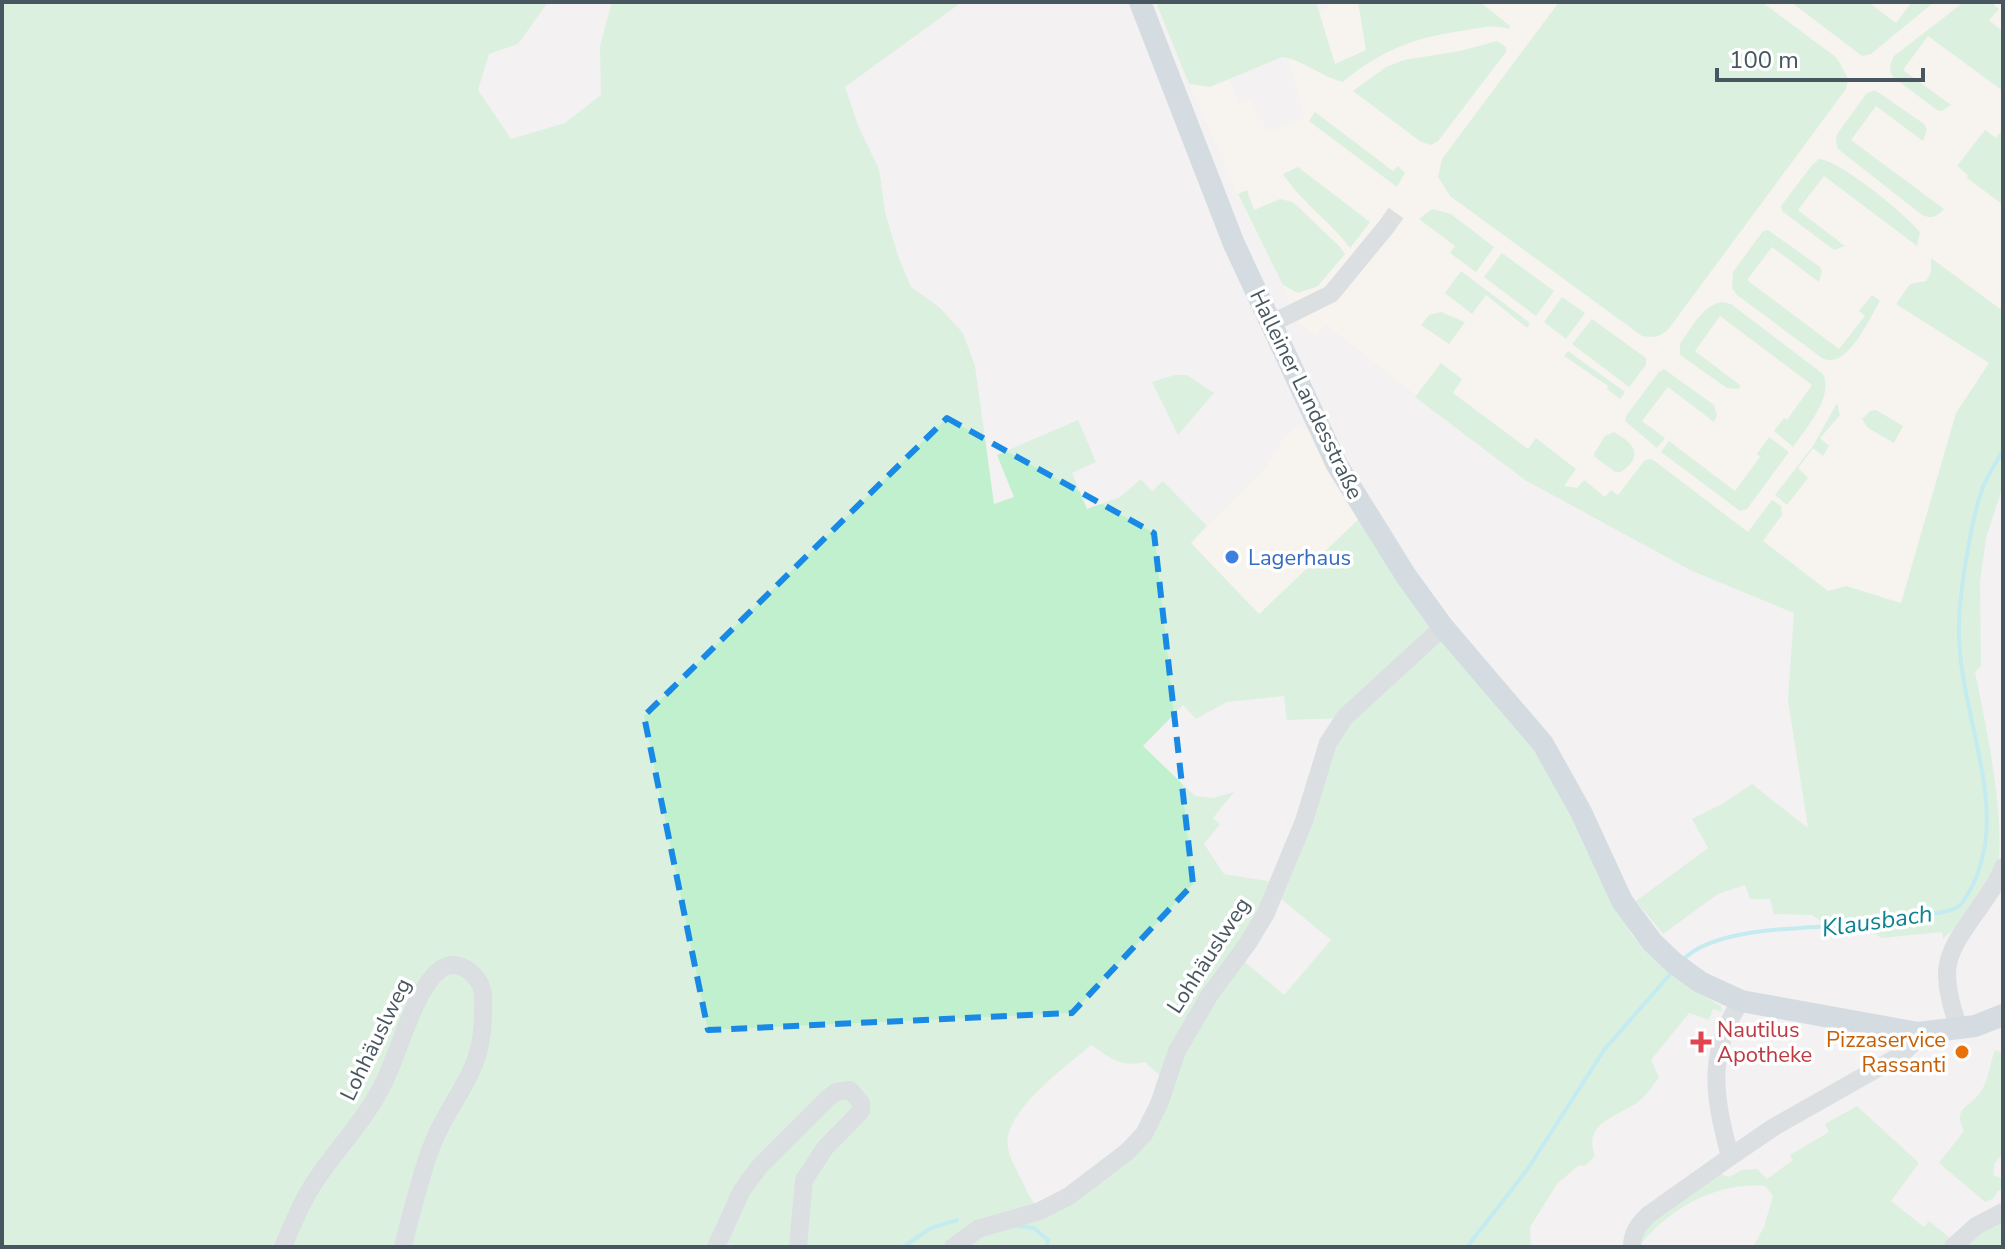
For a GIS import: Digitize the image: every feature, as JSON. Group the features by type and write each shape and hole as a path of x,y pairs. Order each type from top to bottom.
{"main road":[{"name":"Halleiner Landesstraße","path":"1140,2 1234,244 1337,465 1398,563 1443,627 1543,744 1581,812 1622,901 1659,950 1700,982 1741,1001 1918,1033 1959,1029 2003,1015"}],"street":[{"path":"1272,323 1331,294 1386,227"},
{"name":"Lohhäuslweg","path":"953,1247 978,1229 1040,1211 1069,1196 1127,1152 1144,1134 1159,1104 1177,1051 1209,996 1266,913 1304,821 1332,733 1345,717 1443,627"},
{"path":"1959,1029 1949,994 1947,969 1956,942 1991,893 2003,867"},
{"name":"Lohhäuslweg","path":"283,1247 302,1203 318,1177 377,1097 409,1019 429,982 442,968 455,965 466,968 479,981 483,994 478,1058 432,1145 403,1247"},
{"path":"1730,1157 1714,1079 1724,1032 1741,1001"},
{"path":"1632,1247 1632,1237 1638,1225 1648,1215 1774,1127 1901,1055 1916,1040 1918,1033"},
{"path":"716,1247 742,1190 759,1167 828,1098 836,1092 850,1090 861,1103 861,1111 825,1148 804,1180 798,1247"},
{"path":"1953,1247 1976,1226 2003,1212"}],"highlighted area":[{"path":"947,418 1154,533 1193,884 1072,1013 708,1030 644,716"}],"shaded area":[{"path":"1331,2 2003,2 2003,367 1906,660 1692,571 1525,480 1326,325 1316,337 1293,318 1283,285 1261,238 1252,228 1189,84 1210,87 1229,79 1239,103 1250,98 1268,132 1304,117 1287,55"},
{"path":"1303,427 1309,431 1359,519 1259,615 1190,542 1263,471 1286,435 1293,428"}],"green space":[{"path":"2,2 548,2 518,44 489,54 478,90 511,139 565,123 601,95 600,46 612,2 962,2 845,87 859,128 879,169 885,212 911,287 939,307 963,333 975,366 994,504 1014,497 997,455 1078,420 1096,462 1072,473 1087,509 1120,497 1141,479 1152,491 1163,481 1207,526 1191,543 1259,614 1359,519 1549,772 1631,934 1673,974 1721,1006 1722,1012 1713,1009 1709,1020 1689,1013 1651,1060 1659,1077 1649,1090 1638,1102 1598,1128 1593,1135 1595,1156 1557,1184 1530,1227 1531,1247 2,1247","holes":["1284,696 1287,720 1344,718 1279,883 1224,874 1204,844 1220,824 1213,818 1234,792 1213,798 1195,796 1143,746 1183,705 1196,719 1227,702","1280,898 1331,940 1284,995 1238,956","1091,1045 1122,1063 1145,1062 1167,1082 1127,1159 1046,1218 1031,1199 1013,1162 1008,1136 1013,1123 1031,1098"]},
{"path":"1156,2 1316,2 1335,64 1366,50 1358,2 1480,2 1510,26 1509,29 1483,27 1449,33 1401,46 1372,61 1343,82 1282,57 1210,87 1189,84"},
{"path":"1559,2 1762,2 1837,58 1848,79 1846,89 1670,327 1658,336 1642,336 1450,196 1438,177 1442,159"},
{"path":"1791,2 1868,2 1896,23 1912,2 1934,2 1871,54 1862,56"},
{"path":"1964,2 1991,2 1999,9 1989,20 2003,32 2003,91 1928,36 1903,70 1951,105 1942,111 1937,110 1893,77 1891,64 1894,56"},
{"path":"1497,41 1506,47 1506,52 1438,141 1431,145 1421,142 1353,91 1386,67 1404,60"},
{"path":"1875,90 1924,124 1927,130 1923,141 1876,106 1851,140 1944,209 1937,215 1922,215 1838,149 1837,134 1867,93"},
{"path":"1315,112 1393,171 1398,166 1405,173 1397,187 1309,121"},
{"path":"2003,129 2003,216 2002,204 1967,178 1968,175 1957,166 1985,130 1996,138"},
{"path":"1819,159 1842,168 1901,214 1920,232 1917,246 1824,176 1798,210 1845,246 1834,250 1782,211 1781,206"},
{"path":"1298,167 1370,222 1350,248 1283,174"},
{"path":"1247,190 1254,210 1280,199 1293,202 1345,254 1318,286 1298,293 1283,285 1238,194"},
{"path":"1432,209 1451,214 1494,247 1476,272 1450,253 1455,246 1419,219"},
{"path":"1768,230 1820,267 1819,282 1772,247 1747,280 1839,349 1865,316 1859,311 1872,295 1880,301 1856,341 1840,357 1831,360 1822,358 1737,295 1732,288 1733,272 1763,231"},
{"path":"1502,253 1554,291 1536,316 1484,277"},
{"path":"1931,258 2003,311 2003,486 1986,538 1980,582 1981,666 1975,672 1997,796 1998,866 1975,906 1943,939 1942,932 1881,938 1867,927 1822,922 1812,915 1774,914 1770,899 1750,899 1745,885 1718,894 1663,934 1636,901 1708,848 1692,819 1752,784 1808,828 1788,700 1794,613 1692,571 1525,480 1415,397 1441,363 1462,379 1453,393 1528,449 1536,438 1576,469 1564,486 1577,488 1584,480 1605,497 1611,490 1618,495 1645,460 1652,459 1748,532 1772,500 1781,506 1782,515 1763,541 1828,591 1846,586 1901,603 1956,413 1989,363 1896,304 1910,284 1926,281 1931,272"},
{"path":"1461,271 1530,323 1527,328 1486,295 1472,314 1445,293"},
{"path":"1562,297 1585,313 1566,339 1544,322"},
{"path":"1722,302 1731,304 1823,374 1825,392 1822,402 1793,447 1774,431 1784,418 1787,420 1812,385 1720,316 1695,351 1741,386 1738,389 1727,388 1680,355 1680,344 1698,318"},
{"path":"1441,312 1465,322 1449,344 1421,325 1429,315"},
{"path":"1592,319 1646,358 1646,365 1629,387 1572,344"},
{"path":"1568,351 1625,392 1620,399 1607,389 1608,386 1564,356"},
{"path":"1664,369 1714,405 1717,416 1714,422 1668,387 1642,421 1665,438 1657,448 1625,421"},
{"path":"1187,375 1214,393 1178,435 1152,382"},
{"path":"1837,403 1840,415 1820,438 1829,446 1823,456 1813,448 1798,468 1808,478 1787,505 1775,495 1813,446"},
{"path":"1876,410 1903,426 1894,443 1868,428 1862,419 1870,411"},
{"path":"1614,432 1634,450 1633,460 1621,472 1615,472 1594,454 1605,436"},
{"path":"1769,437 1789,452 1747,509 1740,511 1661,452 1669,441 1735,491 1760,457 1757,454"},
{"path":"1995,1050 2003,1053 2003,1153 1995,1163 1993,1175 2003,1179 2003,1190 1985,1202 1939,1163 1964,1131 1960,1116 1983,1088"},
{"path":"1857,1106 1919,1163 1891,1201 1924,1227 1929,1221 1961,1247 1753,1247 1764,1227 1773,1196 1765,1186 1730,1188 1696,1200 1666,1219 1640,1245 1644,1227 1717,1173 1729,1177 1742,1170 1757,1169 1767,1179 1793,1160 1790,1155 1829,1132 1825,1124"},
{"path":"2003,1221 2003,1247 1963,1247 1981,1231"}],"waterway":[{"path":"1682,961 1698,948 1748,933 1886,924 1946,911 1962,903 1975,880 1983,856 1986,806 1961,664 1960,610 1974,517 1985,482 2003,450"},
{"name":"Klausbach","path":"1467,1247 1527,1170 1604,1050 1673,971"},
{"path":"903,1247 931,1228 957,1220"},
{"path":"1018,1226 1034,1228 1048,1240 1047,1247"}],"tunnel":[{"path":"1386,227 1396,213"}],"place":[{"name":"Lagerhaus","path":"1232,557"},
{"name":"Nautilus Apotheke","path":"1701,1042"},
{"name":"Pizzaservice Rassanti","path":"1962,1052"}]}
